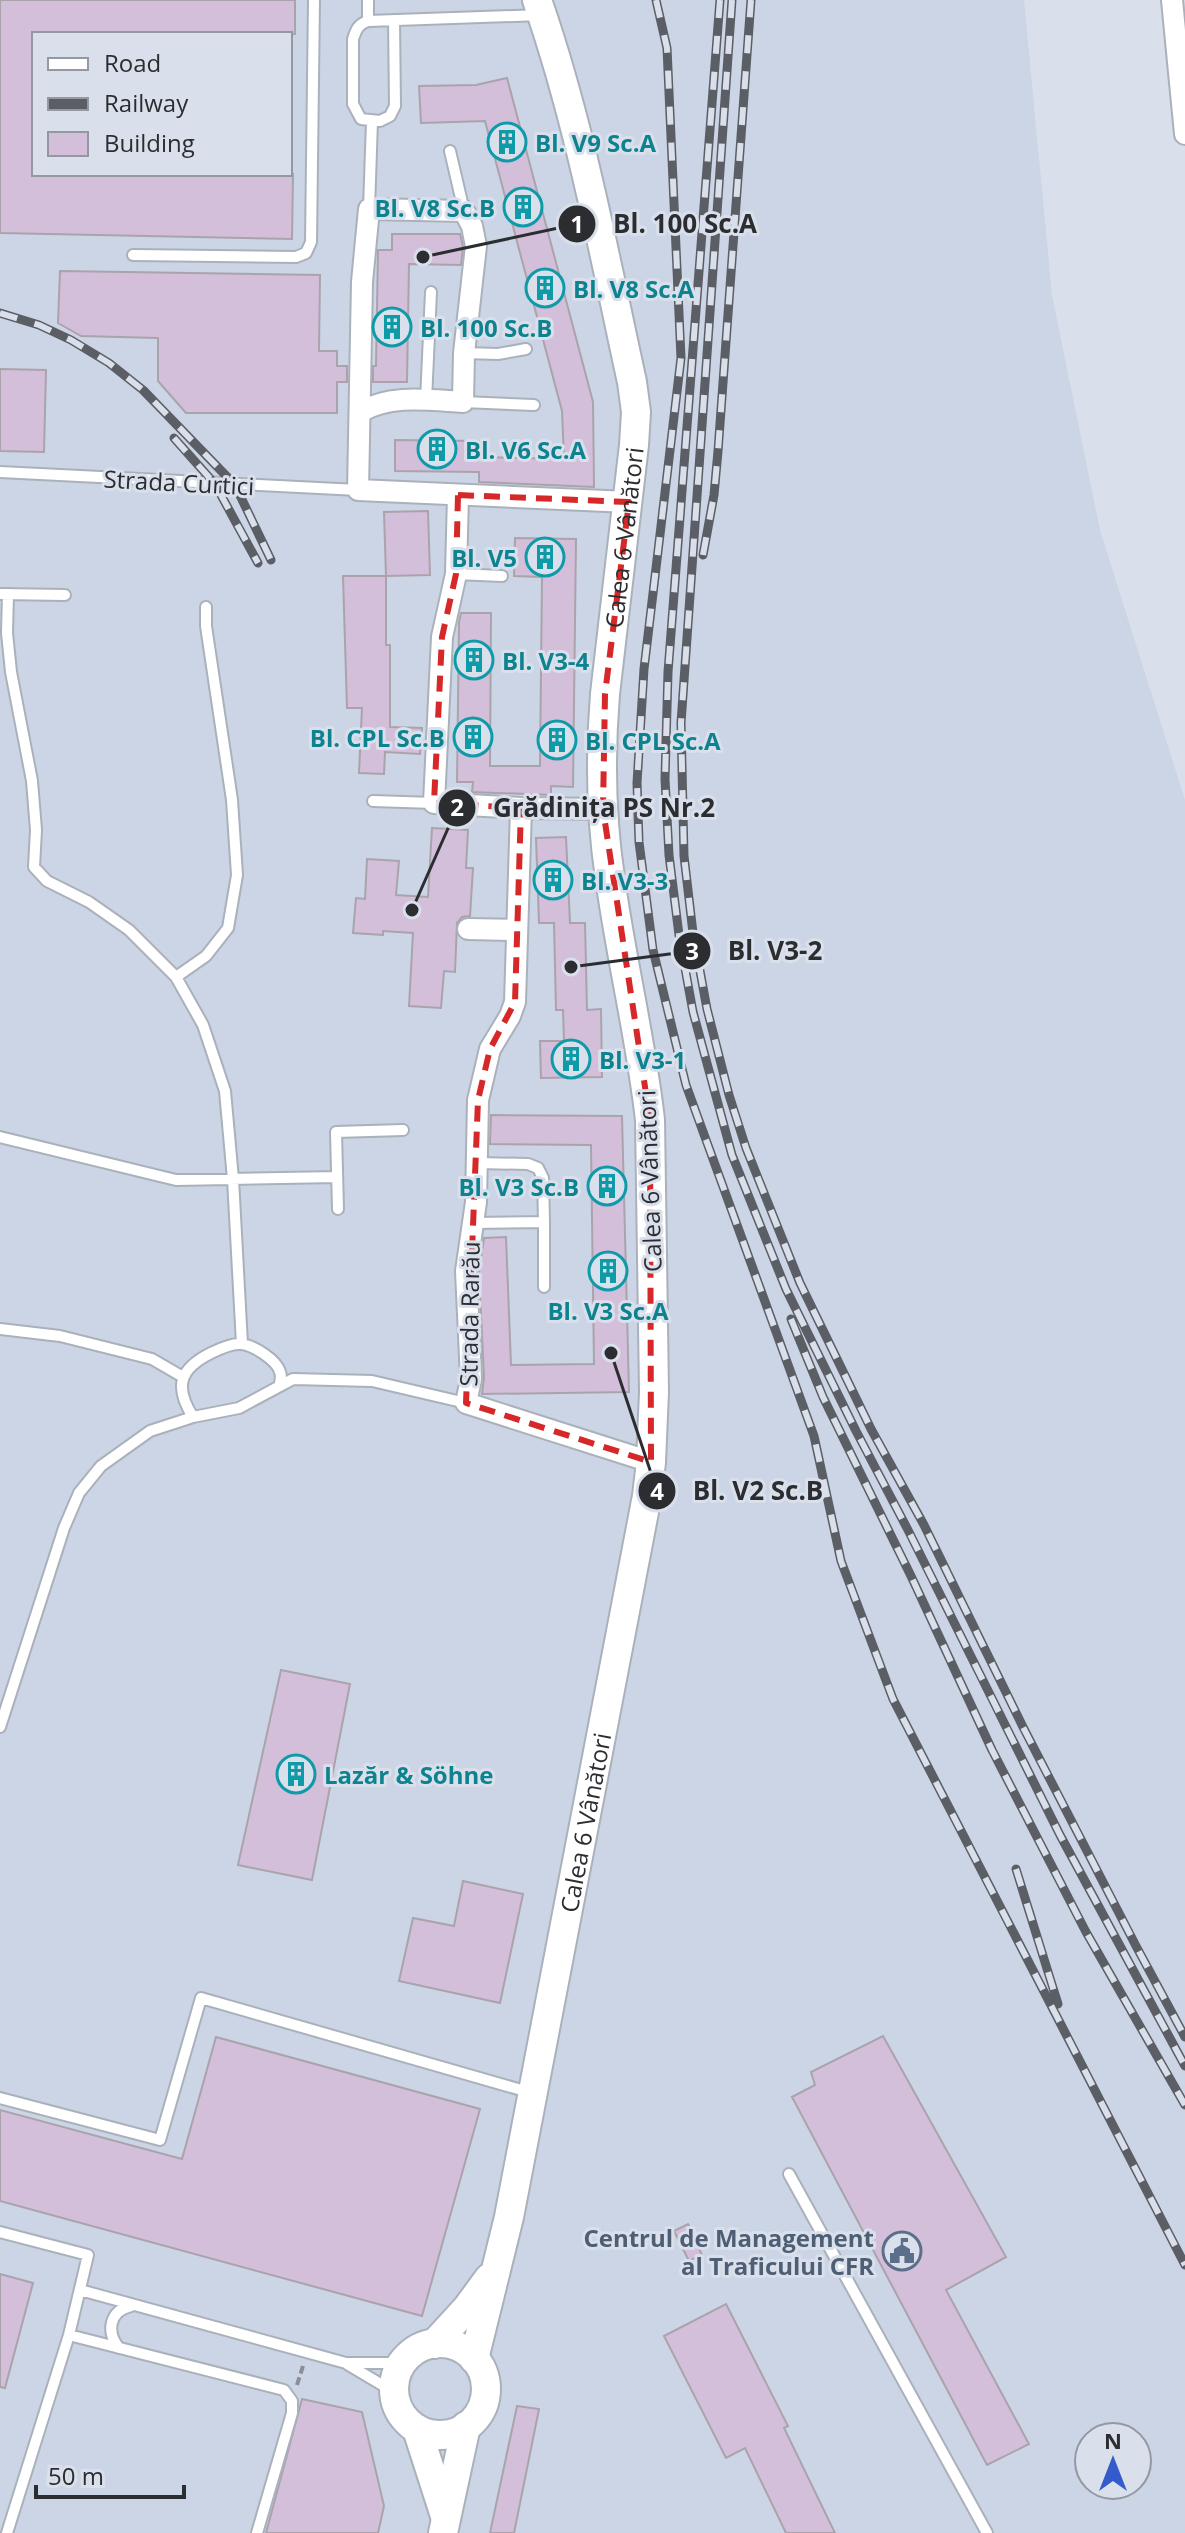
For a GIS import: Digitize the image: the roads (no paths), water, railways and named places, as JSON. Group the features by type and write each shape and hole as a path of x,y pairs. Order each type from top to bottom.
{"main road":[{"name":"Calea 6 Vânători","path":"474,2359 509,2217 651,1462 654,1392 650,1120 645,1073 610,879 603,809 604,710 629,502 636,412 586,173 540,7"},
{"name":"Calea 6 Vânători","path":"434,2344 467,2308 497,2268"},
{"path":"442,2343 457,2347 474,2359 485,2380 485,2395 481,2409 466,2426 446,2434 431,2434 417,2429 406,2420 398,2408 394,2392 395,2377 413,2351 442,2343"},
{"path":"444,2526 466,2426"},
{"path":"417,2429 444,2526"}],"street":[{"path":"1172,0 1185,134"},
{"path":"358,490 362,282 369,209 464,211 472,226 476,246 464,353 463,402 386,401 360,412"},
{"name":"Strada Curtici","path":"358,490 629,502"},
{"path":"458,495 456,574 442,637 434,803 603,809"},
{"name":"Strada Rarău","path":"521,808 515,1002 490,1049 477,1114 476,1202 466,1271 471,1379 466,1403 651,1462"},
{"path":"468,929 516,930"}],"lane":[{"path":"133,255 296,257 306,253 311,242 314,0"},
{"path":"368,0 368,21"},
{"path":"394,20 393,111 385,120 361,119 352,97 353,39 361,23 368,21 540,7"},
{"path":"369,209 372,121"},
{"path":"450,151 464,211"},
{"path":"426,400 431,292"},
{"path":"464,353 498,354 526,349"},
{"path":"463,402 534,405"},
{"name":"Strada Curtici","path":"0,472 358,490"},
{"path":"456,574 502,576"},
{"path":"65,595 4,594 11,672 32,781 36,830 34,867 47,881 89,902 129,930 176,977 203,1025 225,1091 242,1344"},
{"path":"176,977 206,956 228,928 237,875 232,800 206,626 206,607"},
{"path":"373,801 434,803"},
{"path":"338,1209 336,1132 403,1130"},
{"path":"0,1137 176,1180 337,1177"},
{"path":"477,1163 528,1164 538,1168 543,1178 544,1287"},
{"name":"Strada Rarău","path":"472,1223 544,1222"},
{"path":"0,1329 60,1336 152,1359 183,1377"},
{"path":"193,1417 182,1400 183,1377 194,1362 220,1349 242,1344 269,1356 280,1371 280,1384"},
{"path":"0,1727 64,1528 79,1493 101,1466 150,1431 193,1417 239,1408 293,1379 372,1381 466,1403"},
{"path":"0,2098 160,2140 201,1998 533,2093"},
{"path":"789,2174 987,2533"},
{"path":"0,2232 88,2255 69,2335 7,2533"},
{"path":"80,2290 346,2363 402,2363"},
{"path":"121,2349 110,2332 111,2322 123,2308 133,2306"},
{"path":"69,2335 284,2390 292,2401 285,2445 257,2533"},
{"path":"346,2363 394,2392"}],"railway":[{"path":"656,0 667,48 681,358 644,669 637,783 639,842 653,950 686,1085 814,1436 841,1561 893,1699 1185,2265"},
{"path":"720,0 668,672 665,779 669,855 693,1012 732,1155 786,1289 1060,1835 1185,2066"},
{"path":"732,0 681,723 684,856 693,933 707,1009 746,1148 800,1283 1023,1727 1185,2037"},
{"path":"703,555 718,451 751,0"},
{"path":"0,313 39,325 71,340 109,363 143,390 235,485 271,560"},
{"path":"174,438 215,484 258,563"},
{"path":"791,1319 823,1397 992,1750 1086,1932 1185,2105"},
{"path":"1016,1869 1058,2004"}],"place":[{"name":"Bl. V9 Sc.A","path":"507,142"},
{"name":"Bl. V8 Sc.B","path":"523,207"},
{"name":"Bl. 100 Sc.A","path":"423,257"},
{"name":"Bl. V8 Sc.A","path":"545,288"},
{"name":"Bl. 100 Sc.B","path":"392,327"},
{"name":"Bl. V6 Sc.A","path":"437,449"},
{"name":"Bl. V5","path":"545,557"},
{"name":"Bl. V3-4","path":"474,660"},
{"name":"Bl. CPL Sc.B","path":"473,737"},
{"name":"Bl. CPL Sc.A","path":"557,740"},
{"name":"Bl. V3-3","path":"553,880"},
{"name":"Grădinița PS Nr.2","path":"412,910"},
{"name":"Bl. V3-2","path":"571,967"},
{"name":"Bl. V3-1","path":"571,1059"},
{"name":"Bl. V3 Sc.B","path":"607,1186"},
{"name":"Bl. V3 Sc.A","path":"608,1271"},
{"name":"Bl. V2 Sc.B","path":"611,1353"},
{"name":"Lazăr & Söhne","path":"296,1774"},
{"name":"Centrul de Management al Traficului CFR","path":"902,2251"}]}
